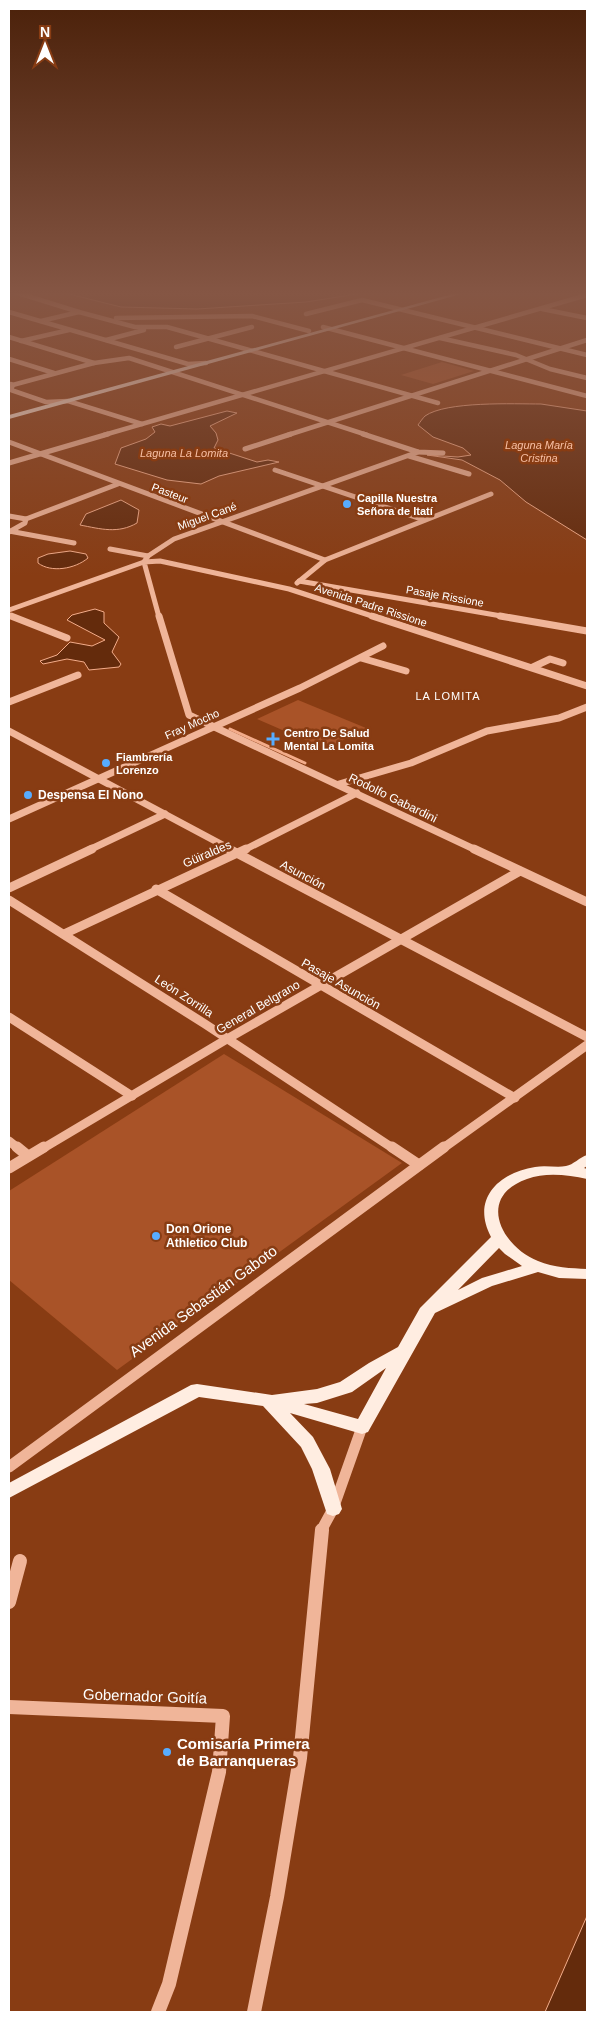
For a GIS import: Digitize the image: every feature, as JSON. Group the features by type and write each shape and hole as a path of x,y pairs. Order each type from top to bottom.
{"main road":[{"path":"9,412 104,387"},
{"path":"9,417 114,387"},
{"path":"571,1170 587,1160"},
{"path":"587,1174 571,1170 544,1170 522,1175 504,1187 492,1202 490,1220 498,1239 514,1255 536,1267 561,1274 587,1274"},
{"path":"9,1491 197,1390 268,1400 362,1427 426,1312 498,1239"},
{"path":"426,1312 487,1282 536,1267"},
{"path":"268,1400 317,1396 346,1387 374,1367 403,1352"},
{"path":"268,1400 308,1442 322,1469 333,1509"}],"street":[{"path":"10,387 11,390 46,402 68,401 142,424"},
{"path":"216,387 418,452 443,453"},
{"path":"9,463 271,387"},
{"path":"381,387 438,403"},
{"path":"245,449 438,387"},
{"path":"555,387 586,395"},
{"name":"Pasteur","path":"9,442 325,560"},
{"name":"Miguel Cané","path":"9,610 146,559 174,539 418,452"},
{"path":"409,456 469,474"},
{"path":"275,470 424,520"},
{"path":"9,516 26,519 118,484"},
{"path":"289,589 325,560 491,494"},
{"path":"10,532 25,523 26,519"},
{"path":"10,532 74,543"},
{"path":"110,549 146,559"},
{"name":"Avenida Padre Rissione","path":"146,559 289,589 587,686"},
{"name":"Rodolfo Gabardini","path":"146,559 169,653 189,715 587,902"},
{"name":"Pasaje Rissione","path":"298,581 587,631"},
{"path":"9,615 67,638"},
{"name":"Fray Mocho","path":"9,819 300,688 383,646"},
{"path":"360,658 406,671"},
{"path":"533,667 550,659 563,663"},
{"path":"9,702 78,675"},
{"path":"339,784 411,763 487,731 559,718 587,707"},
{"name":"Asunción","path":"9,730 400,940 587,1037"},
{"name":"Güiraldes","path":"64,934 225,857 238,853 357,793"},
{"path":"9,888 165,814"},
{"name":"General Belgrano","path":"9,1168 227,1039 520,871"},
{"name":"Pasaje Asunción","path":"156,890 515,1098"},
{"name":"León Zorrilla","path":"9,900 227,1039 419,1165"},
{"path":"9,1017 132,1096"},
{"name":"Avenida Sebastián Gaboto","path":"9,1467 419,1165 587,1045"},
{"path":"9,1141 28,1156"},
{"path":"254,2012 277,1897 300,1758 320,1534 333,1509 362,1427"},
{"path":"9,1602 20,1560"},
{"name":"Gobernador Goitía","path":"9,1707 222,1716 219,1772 169,1984 158,2012"}],"shaded area":[{"path":"298,700 366,728 326,749 257,719"},
{"name":"Don Orione Athletico Club","path":"224,1054 402,1163 117,1370 9,1280 9,1191"}],"water":[{"name":"Laguna María Cristina","path":"481,404 541,404 587,411 587,540 526,502 500,480 462,460 427,455 458,457 471,455 463,448 433,437 418,425 425,416 448,408"},
{"name":"Laguna La Lomita","path":"227,411 237,413 210,426 216,433 218,440 214,448 257,462 268,460 279,462 219,476 201,484 167,480 115,464 121,448 146,439 155,432 152,427 161,424 170,426"},
{"path":"121,500 139,510 137,523 116,530 80,525 86,514"},
{"path":"70,551 86,554 88,558 77,565 56,569 38,563 38,558 48,554"},
{"path":"95,609 104,612 104,623 119,637 112,652 121,664 119,667 89,670 84,662 67,659 43,664 40,661 57,655 70,642 92,646 105,640 67,620 72,615"},
{"path":"587,1916 587,2012 545,2012"}],"waterway":[{"path":"230,729 305,763"}],"place":[{"name":"Capilla Nuestra Señora de Itatí","path":"347,504"},
{"name":"Centro De Salud Mental La Lomita","path":"273,739"},
{"name":"Fiambrería Lorenzo","path":"106,763"},
{"name":"Despensa El Nono","path":"28,795"},
{"name":"Don Orione Athletico Club","path":"156,1236"},
{"name":"Comisaría Primera de Barranqueras","path":"167,1752"}],"district":[{"name":"LA LOMITA","path":"448,696"}]}
